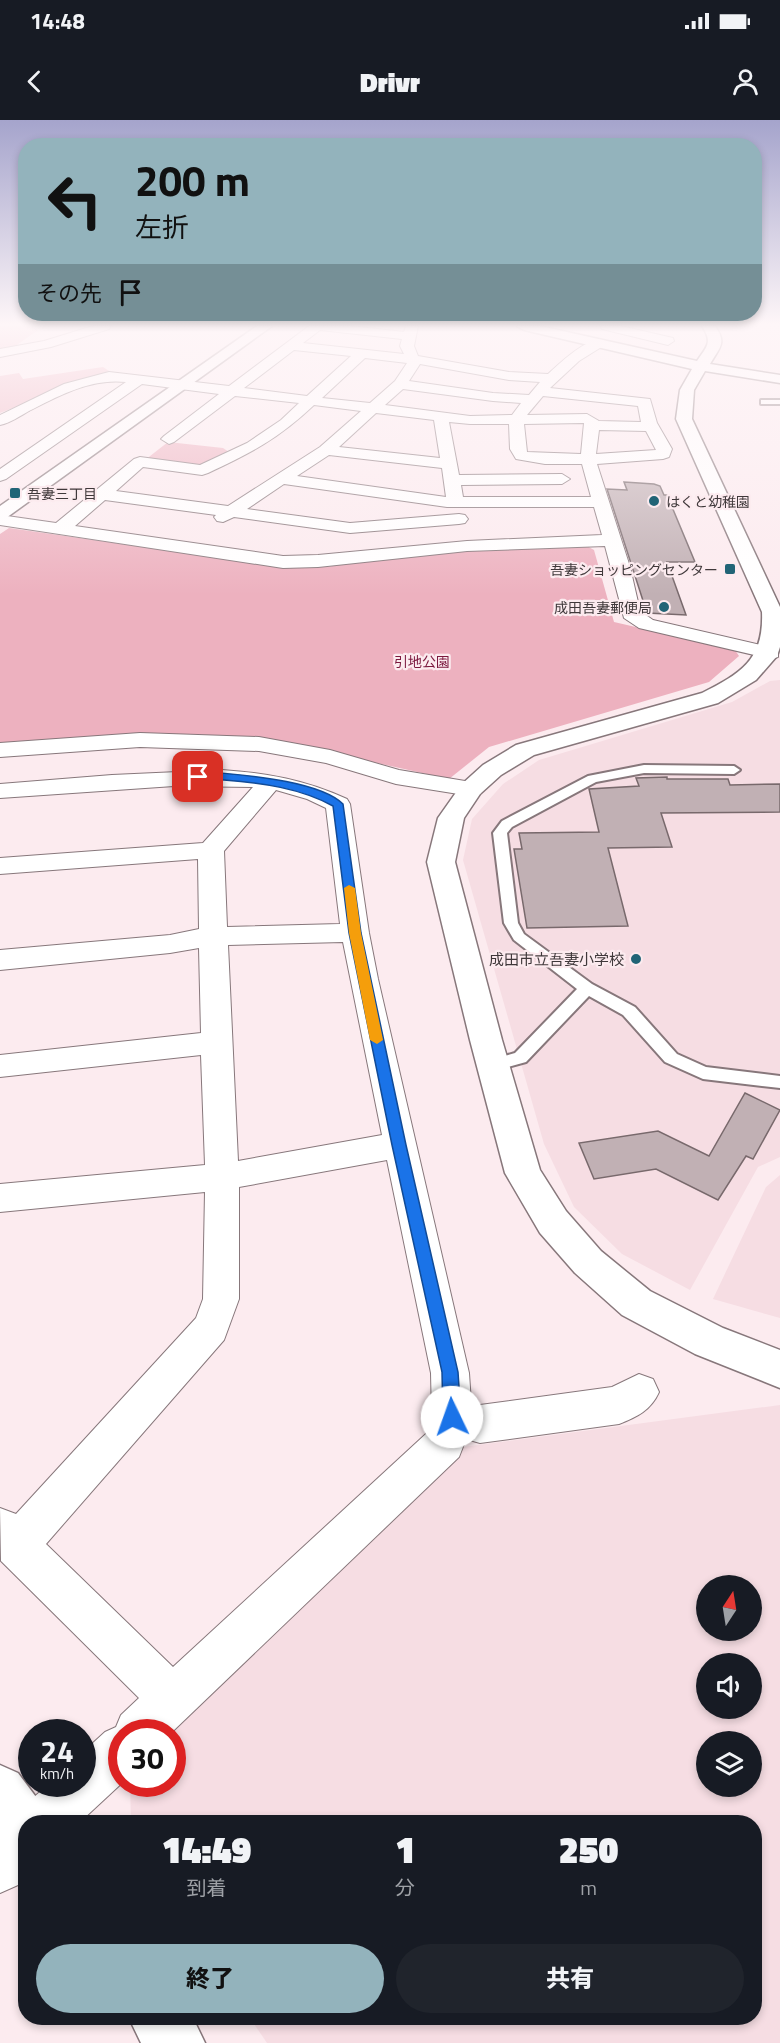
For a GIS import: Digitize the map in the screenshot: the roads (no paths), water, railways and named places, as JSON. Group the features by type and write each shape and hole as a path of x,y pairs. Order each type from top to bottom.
{"street":[{"path":"0,423 14,416"},
{"path":"0,476 88,416"},
{"path":"0,514 137,416"},
{"path":"191,442 169,439 201,416"},
{"path":"60,530 140,462 202,470 274,433 293,416"},
{"path":"189,548 228,512 326,450 366,416"},
{"path":"405,416 442,424"},
{"path":"519,416 516,419 518,450 525,458 588,459 663,454 664,449 651,427 648,416"},
{"path":"684,416 772,612 777,627 771,653 756,671 710,698 525,750 492,770 471,789 452,818 441,862 523,1173 553,1222 588,1262 636,1303 709,1341 780,1369"},
{"path":"357,422 384,425 442,424 470,420 587,418 592,421 588,459 596,479 631,614 634,618 646,624 771,653"},
{"path":"0,423 21,428"},
{"path":"442,424 457,510 467,546"},
{"path":"591,425 651,427"},
{"path":"41,431 62,434"},
{"path":"213,445 246,449"},
{"path":"326,450 450,472 596,479"},
{"path":"280,479 457,510"},
{"path":"102,494 360,528 457,510 602,502"},
{"path":"0,519 60,530 292,562 467,546 612,540"},
{"path":"0,750 140,740 259,744 330,757 396,777 471,789"},
{"path":"0,791 221,776 271,781 322,796 338,804 355,933 399,1145 450,1372 452,1417 445,1443 151,1719"},
{"path":"172,1699 8,1537 211,1328 221,1299 222,1177 211,850 271,781"},
{"path":"0,866 211,850"},
{"path":"0,960 170,944 213,936 355,933"},
{"path":"0,1066 216,1042"},
{"path":"0,1198 222,1177 399,1145"},
{"path":"452,1417 480,1424 620,1405 639,1392"},
{"path":"52,1815 108,1762"},
{"path":"0,1791 18,1817"},
{"path":"0,1866 18,1849"},
{"path":"164,2025 176,2043"}],"lane":[{"path":"734,770 644,769 592,779 507,824 500,833 511,923 519,937 587,988 629,1011 671,1058 703,1073 780,1082"},
{"path":"493,1065 520,1058 587,988"}],"place":[{"name":"吾妻三丁目","path":"15,493"},
{"name":"はくと幼稚園","path":"654,501"},
{"name":"吾妻ショッピングセンター","path":"730,569"},
{"name":"成田吾妻郵便局","path":"664,607"},
{"name":"成田市立吾妻小学校","path":"636,959"}],"park label":[{"name":"引地公園","path":"422,661"}]}
